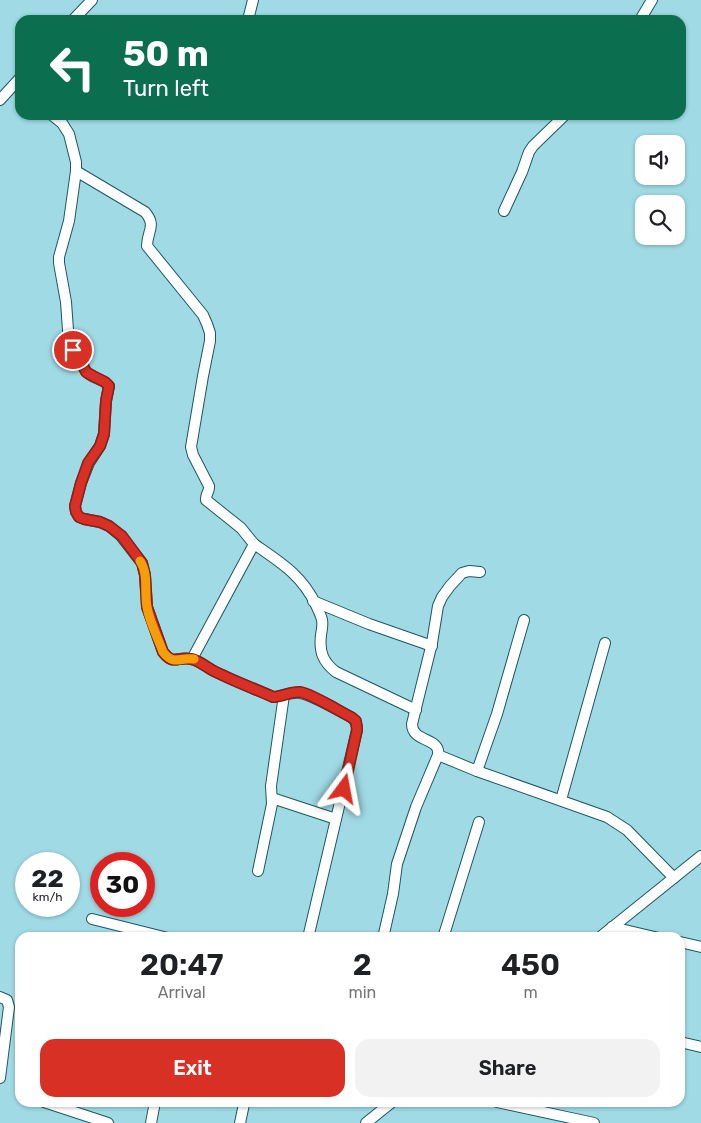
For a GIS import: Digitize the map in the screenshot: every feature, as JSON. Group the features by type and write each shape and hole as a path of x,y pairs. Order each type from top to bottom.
{"street":[{"path":"78,15 92,0"},
{"path":"249,15 253,0"},
{"path":"643,15 652,0"},
{"path":"0,100 15,87"},
{"path":"58,120 69,134 76,162 69,222 59,257 66,302 69,341 71,348 79,357 86,372 109,386 104,434 100,446 88,463 75,506 76,512 79,517 100,522 122,536 142,563 145,575 147,607 163,652 167,657 172,660 192,659 273,697 301,692 356,721 357,730 309,932"},
{"path":"504,211 533,146 560,120"},
{"path":"76,171 145,212 151,224 147,246 203,315 208,324 210,341 191,447 208,486 209,490 206,500 241,528 254,544 295,574 305,586 322,618 321,651 328,666 343,676 416,710"},
{"path":"192,659 254,544"},
{"path":"384,932 393,894 397,864 416,807 439,750 433,743 415,734 412,730 432,646 438,606 450,586 462,573 469,571 480,572"},
{"path":"314,600 368,624 432,646"},
{"path":"477,771 498,714 524,620"},
{"path":"561,800 605,643"},
{"path":"258,871 272,804 271,786 284,695"},
{"path":"438,755 615,821 627,830 674,878"},
{"path":"272,798 336,819"},
{"path":"444,932 479,822"},
{"path":"606,932 701,856"},
{"path":"92,919 144,932"},
{"path":"612,927 633,932"},
{"path":"685,943 701,947"},
{"path":"0,996 7,1000 10,1007 0,1078"},
{"path":"685,1043 701,1047"},
{"path":"59,1107 108,1123"},
{"path":"151,1123 154,1107"},
{"path":"240,1123 243,1107"},
{"path":"366,1123 386,1107"},
{"path":"520,1107 594,1123"}],"slow traffic":[{"path":"140,561 145,575 148,613 163,652 172,660 194,659"}],"route":[{"path":"73,350 79,357 86,372 109,386 104,434 100,446 88,463 75,506 79,517 109,526 122,536 142,563 145,575 148,613 163,652 167,657 172,660 192,659 273,697 301,692 356,721 357,730 344,789"}]}
